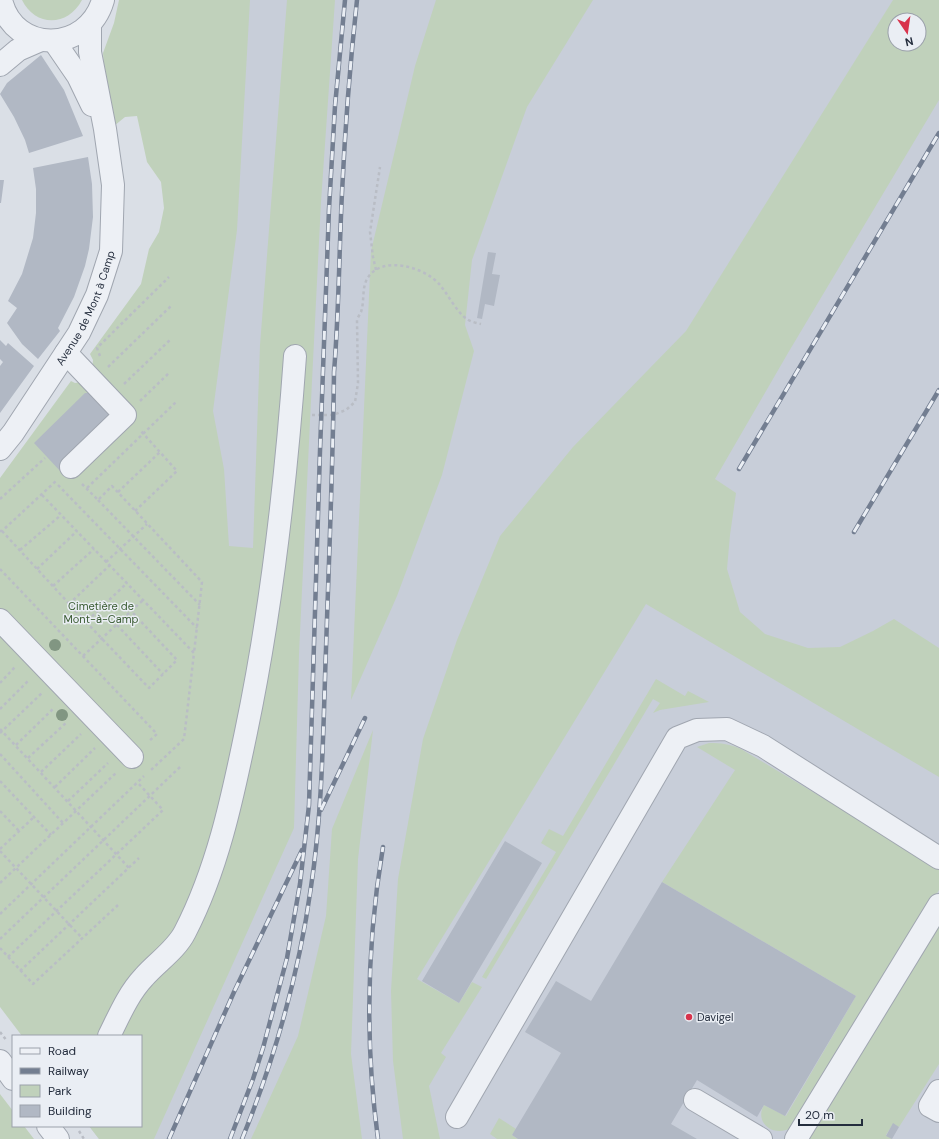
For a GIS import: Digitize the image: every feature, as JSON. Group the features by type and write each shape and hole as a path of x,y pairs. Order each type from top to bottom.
{"street":[{"path":"0,65 18,50 48,40 74,36 90,24 98,13 103,0"},
{"path":"2,11 22,31 48,40"},
{"name":"Avenue de Mont à Camp","path":"0,449 13,433 79,333 97,295 111,251 113,185 108,147 90,52 90,24"},
{"name":"Avenue de Mont à Camp","path":"48,40 78,76 92,105 108,147"},
{"path":"66,353 98,376 109,398 125,415 70,468"},
{"path":"110,1035 129,997 143,977 171,951 185,934 216,857 233,795 251,709 270,603 281,517 291,416 295,356"},
{"path":"0,620 70,693 128,768"},
{"path":"457,1117 677,738 697,730 727,729 763,746 939,858"},
{"path":"796,1139 939,904"},
{"path":"695,1100 761,1139"},
{"path":"49,1127 58,1139 64,1127"}],"path":[{"path":"376,270 370,232 380,167"},
{"path":"291,416 334,416 346,410 355,402 358,383 357,320 361,311 365,282 369,275 384,266 398,265 422,272 440,285 466,319 481,324"},
{"path":"98,376 97,348 169,277"},
{"path":"98,376 171,306"},
{"path":"109,398 170,339"},
{"path":"135,511 177,471 125,415 170,372"},
{"path":"87,488 176,402"},
{"path":"118,492 160,452"},
{"path":"0,499 44,458"},
{"path":"132,611 177,660 149,688 1,531 70,468 98,500 200,605"},
{"path":"55,482 197,628"},
{"path":"0,914 184,739 202,582 112,486 98,500"},
{"path":"42,495 194,653"},
{"path":"20,550 61,514"},
{"path":"106,562 147,524"},
{"path":"37,569 77,531"},
{"path":"53,586 94,549"},
{"path":"69,604 110,565"},
{"path":"86,622 127,583"},
{"path":"83,656 143,600"},
{"path":"117,625 163,674"},
{"path":"0,709 70,693"},
{"path":"70,693 1,731 16,745 129,868"},
{"path":"16,745 70,693"},
{"path":"28,758 70,693"},
{"path":"41,772 70,693"},
{"path":"55,787 96,746"},
{"path":"0,754 63,823"},
{"path":"8,957 162,810 128,768 109,762 68,801"},
{"path":"0,939 180,767"},
{"path":"0,781 51,835"},
{"path":"0,810 19,831"},
{"path":"34,817 0,850 43,898 82,938"},
{"path":"20,971 139,858"},
{"path":"0,948 33,984 118,905"},
{"path":"0,1032 5,1039"}],"shaded area":[{"path":"181,0 939,0 939,1139 99,1139 90,1127 142,1127 142,1035 44,1035 105,938"}],"green space":[{"path":"22,0 82,0 76,9 69,15 60,19 52,20 43,19 35,15 28,9"},
{"name":"Cimetière de Mont-à-Camp","path":"119,0 250,0 237,230 213,411 224,469 229,546 253,548 260,345 287,0 335,0 321,202 310,421 299,654 294,828 154,1139 99,1139 90,1127 142,1127 142,1035 21,1035 0,1007 0,478 71,381 75,383 81,382 92,370 93,360 90,354 141,284 149,249 159,232 164,208 161,182 147,162 137,116 125,117 114,126 107,111 103,53 114,23"},
{"path":"436,0 593,0 527,107 472,260 465,325 474,351 442,475 397,596 351,700 371,251 415,66"},
{"path":"893,0 939,0 939,100 788,353 715,479 736,493 727,569 740,612 765,634 808,648 840,647 894,619 939,648 939,777 646,604 417,979 459,1003 472,982 482,987 441,1053 446,1057 429,1086 440,1139 403,1139 393,1061 391,991 398,879 423,739 457,640 500,536 573,447 686,331"},
{"path":"656,679 685,696 688,691 709,702 660,710 653,713 660,703 653,699 486,979 482,977 556,852 541,843 549,829 563,836"},
{"path":"373,730 358,859 351,1054 362,1139 251,1139 298,1036 326,916 332,829"},
{"path":"709,743 725,744 741,749 937,866 939,870 939,890 799,1122 786,1130 774,1130 765,1125 761,1116 764,1105 786,1116 856,996 662,882 735,770 697,747"},
{"path":"939,916 939,1064 899,1127 893,1124 886,1135 892,1139 805,1139"},
{"path":"0,1094 12,1110 12,1127 25,1127 34,1139 0,1139"},
{"path":"499,1118 516,1129 512,1135 518,1139 497,1139 490,1134"}],"building":[{"path":"41,55 64,90 83,136 29,153 25,140 14,117 0,94 7,83"},
{"path":"88,157 92,184 93,217 89,249 85,266 74,297 58,328 60,331 38,359 22,344 7,323 17,308 8,301 22,274 33,238 36,213 36,189 33,168"},
{"path":"0,180 4,180 1,203 0,203"},
{"path":"488,252 496,253 492,274 500,275 494,306 485,304 482,319 477,318"},
{"path":"0,340 6,346 8,343 34,366 0,413 0,366 3,362 0,359"},
{"path":"85,393 92,393 115,420 61,472 34,443"},
{"path":"505,841 542,863 459,1003 422,981"},
{"name":"Davigel","path":"662,882 856,996 785,1116 764,1105 757,1117 697,1080 671,1124 697,1139 518,1139 512,1135 561,1053 525,1032 556,981 591,1001"},
{"path":"893,1123 899,1127 892,1139 886,1136"}],"railway":[{"path":"230,1139 263,1048 287,958 300,884 309,805 329,209 335,106 345,0"},
{"path":"242,1139 265,1078 293,983 306,919 318,828 323,738 334,372 342,193 348,96 357,0"},
{"path":"739,469 939,133"},
{"path":"854,532 939,390"},
{"path":"321,810 365,718"},
{"path":"378,1139 371,1066 370,993 374,919 383,847"},
{"path":"169,1139 234,992 302,850"}],"place":[{"name":"Davigel","path":"689,1017"}]}
